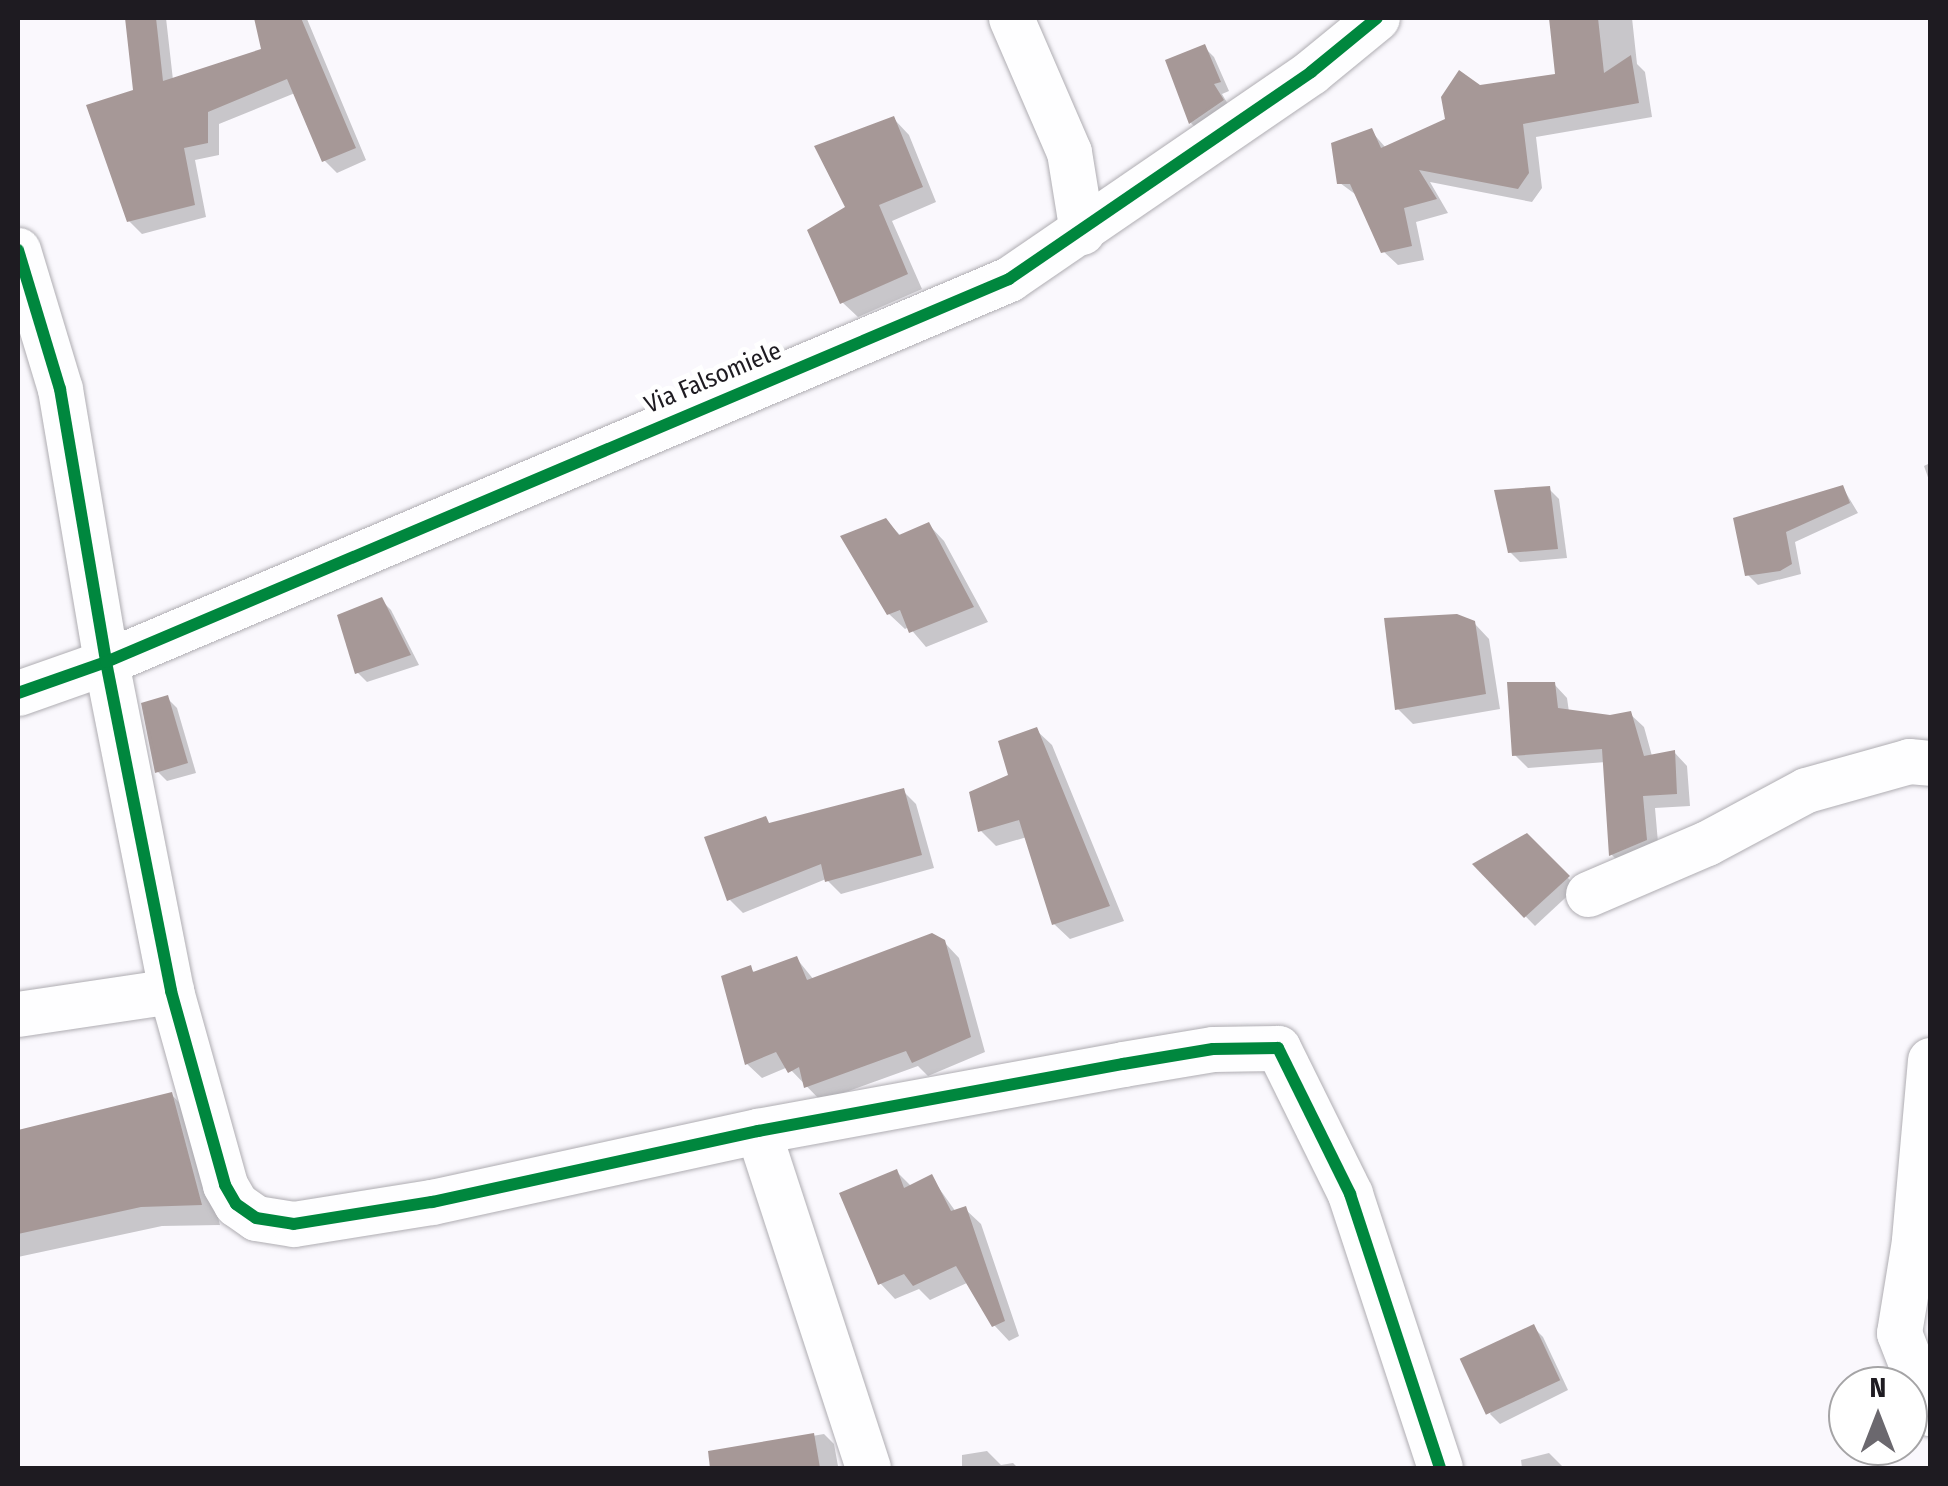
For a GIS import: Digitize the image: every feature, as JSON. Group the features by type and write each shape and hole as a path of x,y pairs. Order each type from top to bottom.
{"street":[{"path":"1011,18 1069,152 1082,232"},
{"name":"Via Falsomiele","path":"19,696 1008,279 1311,72 1377,18"},
{"path":"18,250 60,390 106,662 172,991 225,1185 236,1204 256,1218 294,1224 415,1204 758,1131 1213,1049 1278,1048 1350,1194 1440,1468"},
{"path":"1588,894 1707,843 1806,790 1910,761 1930,763"},
{"path":"18,1014 172,991"},
{"path":"1930,1060 1914,1241 1898,1332 1930,1414"},
{"path":"758,1131 868,1468"}],"building":[{"path":"125,18 156,18 163,81 261,49 254,18 301,18 356,148 322,162 287,79 208,112 208,143 184,148 195,205 127,222 86,105 133,90"},
{"path":"1549,18 1598,18 1604,73 1631,55 1639,103 1523,124 1529,173 1518,189 1419,170 1437,199 1404,208 1412,246 1381,253 1350,184 1337,184 1331,143 1372,128 1381,148 1445,119 1441,97 1459,70 1480,85 1555,74"},
{"path":"1205,44 1221,82 1214,84 1224,100 1189,124 1165,60"},
{"path":"894,116 923,187 879,205 908,274 840,304 807,230 845,207 814,146"},
{"path":"1843,485 1850,503 1786,532 1792,564 1780,571 1745,576 1733,518"},
{"path":"1550,486 1558,549 1508,553 1494,490"},
{"path":"886,518 899,535 929,522 974,607 909,633 900,610 887,615 840,536"},
{"path":"382,597 411,655 355,674 337,615"},
{"path":"1457,614 1475,621 1486,694 1395,710 1384,618"},
{"path":"1507,682 1555,682 1558,708 1610,715 1631,711 1644,756 1675,750 1677,794 1643,796 1647,840 1609,856 1602,749 1512,756"},
{"path":"168,695 188,763 155,773 141,703"},
{"path":"1037,727 1110,906 1052,925 1019,820 978,832 969,792 1008,775 998,741"},
{"path":"904,788 922,855 825,882 821,864 727,901 704,837 766,816 769,823"},
{"path":"1527,833 1570,876 1524,918 1472,864"},
{"path":"932,933 945,940 971,1037 912,1063 906,1051 804,1088 799,1067 788,1073 776,1052 745,1065 721,976 751,965 753,972 797,956 807,980"},
{"path":"172,1092 202,1205 141,1207 18,1234 18,1130"},
{"path":"897,1169 904,1188 932,1174 951,1211 966,1206 1005,1321 992,1327 956,1266 913,1286 904,1274 878,1285 839,1193"},
{"path":"1534,1324 1560,1380 1486,1415 1460,1359"},
{"path":"814,1433 820,1468 710,1468 708,1451"}],"cycle path":[{"path":"18,693 106,662 1009,279 1311,72 1377,18"},
{"path":"18,250 60,389 106,662 171,991 225,1185 236,1204 256,1218 294,1224 432,1202 758,1131 1123,1064 1213,1049 1278,1048 1350,1194 1440,1468"}]}
